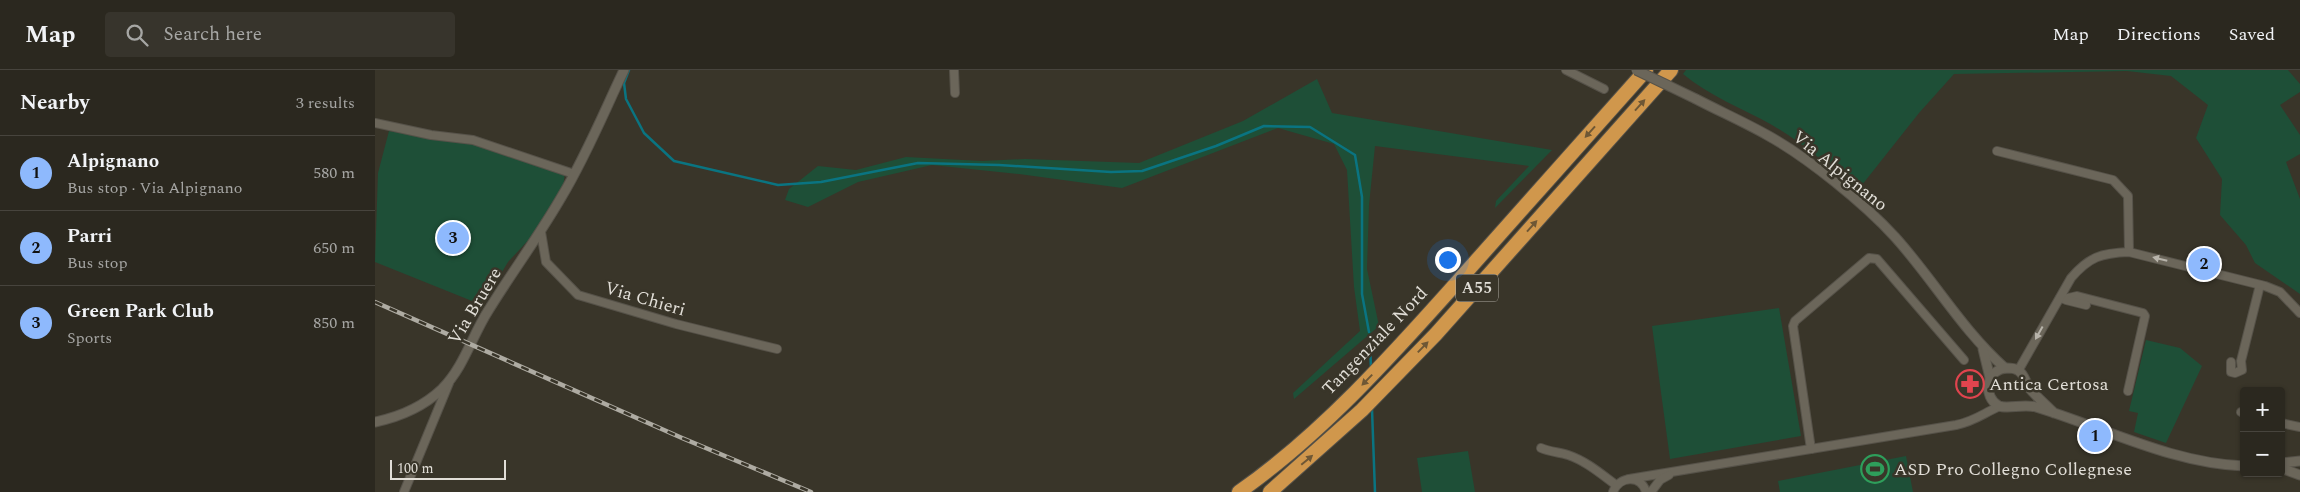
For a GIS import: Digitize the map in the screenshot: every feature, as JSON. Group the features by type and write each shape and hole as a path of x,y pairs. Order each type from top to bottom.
{"highway":[{"name":"Tangenziale Nord","path":"1239,492 1300,442 1354,393 1421,322 1646,70"},
{"name":"A55","path":"1270,492 1362,410 1436,334 1671,70"}],"street":[{"name":"Via Bruere","path":"375,422 393,418 425,402 451,379 488,312 541,232 574,174 624,70"},
{"path":"954,70 955,93"},
{"path":"1566,70 1605,89"},
{"name":"Via Alpignano","path":"1636,70 1768,135 1811,164 1855,200 1894,237 1983,349"},
{"path":"375,123 431,135 473,140 574,174"},
{"path":"1997,151 2113,180 2128,196 2129,252"},
{"name":"Via Chieri","path":"541,232 546,262 578,295 676,324 777,349"},
{"path":"2019,371 2062,298 2071,278 2094,257 2110,253 2129,252 2260,285 2280,292 2300,313"},
{"path":"1811,448 1793,326 1795,321 1869,258 1877,259 1964,360"},
{"path":"2231,362 2231,372 2235,374 2242,370 2241,361 2260,285"},
{"path":"2062,298 2077,296 2143,313 2145,316 2128,391"},
{"path":"2062,298 2086,305"},
{"path":"1983,349 2005,368 2019,371 2025,378 2028,386 2054,412"},
{"path":"1983,349 1990,378"},
{"path":"2005,368 1996,371 1990,378 1987,390 1991,398 2000,406 2009,408 2018,405 2033,406 2193,460 2240,466"},
{"path":"404,492 451,379"},
{"path":"2018,405 2025,398 2028,386"},
{"path":"1985,413 1991,398"},
{"path":"1541,448 1555,454 1568,455 1581,462 1614,489 1623,480 1976,421 1985,413 2000,406"},
{"path":"2285,424 2300,429"},
{"path":"2285,463 2300,461"},
{"path":"2285,469 2300,475"},
{"path":"1651,492 1660,480 1673,473"},
{"path":"1629,479 1638,481 1645,487 1646,492"}],"green space":[{"path":"1686,70 2288,70 2300,84 2300,92 2280,105 2300,135 2300,154 2286,162 2300,199 2300,294 2255,263 2246,245 2220,215 2222,179 2196,138 2208,105 2171,76 2127,71 1954,74 1919,113 1858,190 1783,132 1693,82 1683,74"},
{"path":"1317,79 1332,113 1552,150 1495,208 1496,201 1529,166 1375,146 1369,205 1367,269 1379,326 1294,399 1293,393 1360,331 1354,287 1347,170 1334,144 1278,128 1122,188 1019,174 932,165 858,182 808,207 785,200 789,189 818,166 856,170 906,157 982,161 1025,159 1139,163 1243,121"},
{"path":"389,131 475,144 565,172 561,205 508,262 482,305 375,262 378,173"},
{"path":"1779,308 1801,436 1670,459 1652,326"},
{"path":"2146,340 2180,348 2202,366 2166,443 2134,432 2138,413 2129,411"},
{"path":"1468,451 1475,492 1422,492 1417,458"},
{"name":"ASD Pro Collegno Collegnese","path":"1906,456 1913,492 1780,492 1778,481"}],"waterway":[{"path":"629,70 624,83 626,99 644,133 674,161 778,185 821,182 918,163 999,165 1111,172 1142,171 1216,146 1264,126 1310,127 1355,155 1362,197 1362,294 1369,332"},
{"path":"1370,345 1371,368"},
{"path":"1372,409 1375,492"}],"railway":[{"path":"375,302 682,438 811,492"}],"place":[{"name":"Green Park Club","path":"453,238"},
{"name":"Parri","path":"2204,264"},
{"name":"Antica Certosa","path":"1970,384"},
{"name":"Alpignano","path":"2095,436"},
{"name":"ASD Pro Collegno Collegnese","path":"1875,469"}]}
